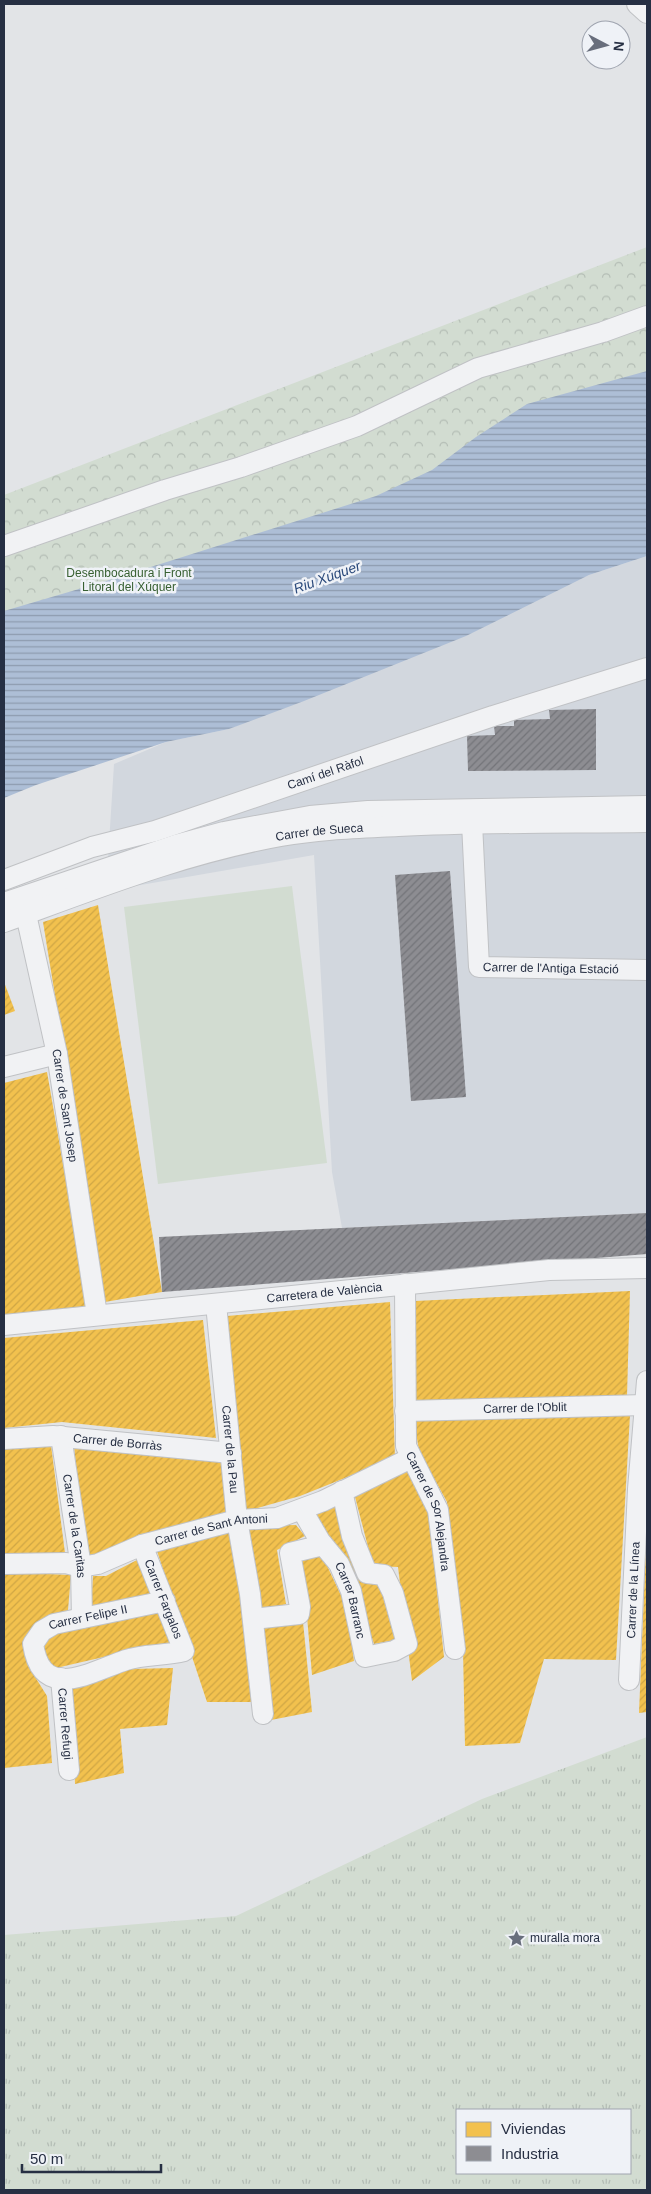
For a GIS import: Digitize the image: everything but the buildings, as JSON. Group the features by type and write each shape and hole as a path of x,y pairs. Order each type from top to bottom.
{"street":[{"path":"637,4 647,13"},
{"path":"4,546 165,490 241,468 357,426 478,368 604,332 647,316"},
{"name":"Camí del Ràfol","path":"4,880 92,847 154,831 493,716 647,668"},
{"name":"Carrer de Sueca","path":"4,922 18,905 176,845 224,832 310,816 368,811 647,806"},
{"name":"Carrer de Sueca","path":"18,905 230,846 331,829 472,824 643,825"},
{"name":"Carrer de l'Antiga Estació","path":"472,824 479,968 647,970"},
{"name":"Carrer de Sant Josep","path":"18,905 57,1054 98,1315"},
{"path":"4,1067 57,1054"},
{"name":"Carretera de València","path":"4,1325 549,1270 647,1268"},
{"name":"Carrer de Sor Alejandra","path":"405,1284 406,1446 438,1510 456,1649"},
{"name":"Carrer de la Pau","path":"216,1304 237,1520 253,1619 263,1714"},
{"name":"Carrer de la Línea","path":"629,1680 643,1489 647,1381"},
{"name":"Carrer de l'Oblit","path":"405,1411 645,1405"},
{"name":"Carrer de Borràs","path":"4,1439 61,1436 231,1453"},
{"name":"Carrer de la Caritas","path":"61,1436 81,1567 82,1618"},
{"name":"Carrer de Sant Antoni","path":"4,1564 66,1563 81,1567 98,1564 142,1545 237,1520 277,1518 302,1510 411,1458"},
{"name":"Carrer Barranc","path":"302,1510 323,1545 339,1564 351,1591 366,1657 394,1651 407,1644 394,1593 384,1575 367,1573 352,1536 342,1491"},
{"name":"Carrer Fargalos","path":"62,1678 87,1676 127,1659 170,1655 184,1651 142,1545"},
{"path":"253,1619 299,1614 300,1607 290,1554 323,1545"},
{"name":"Carrer Felipe II","path":"62,1678 42,1672 35,1658 33,1644 42,1630 54,1624 165,1601"},
{"name":"Carrer Refugi","path":"62,1678 68,1770"}],"shaded area":[{"path":"647,556 647,1213 342,1228 332,1172 314,855 106,891 114,764 166,742 229,729 589,575"}],"green space":[{"name":"Desembocadura i Front Litoral del Xúquer","path":"647,247 647,512 4,763 4,495"},
{"path":"292,886 327,1163 158,1184 124,907"},
{"path":"647,1737 647,2190 4,2190 4,1935 236,1916 482,1799"}],"water":[{"name":"Riu Xúquer","path":"647,371 647,556 589,575 466,636 304,701 229,729 166,742 36,785 4,798 4,611 113,579 376,496 432,470 476,437 527,404"}],"place":[{"name":"muralla mora","path":"516,1938"}]}
